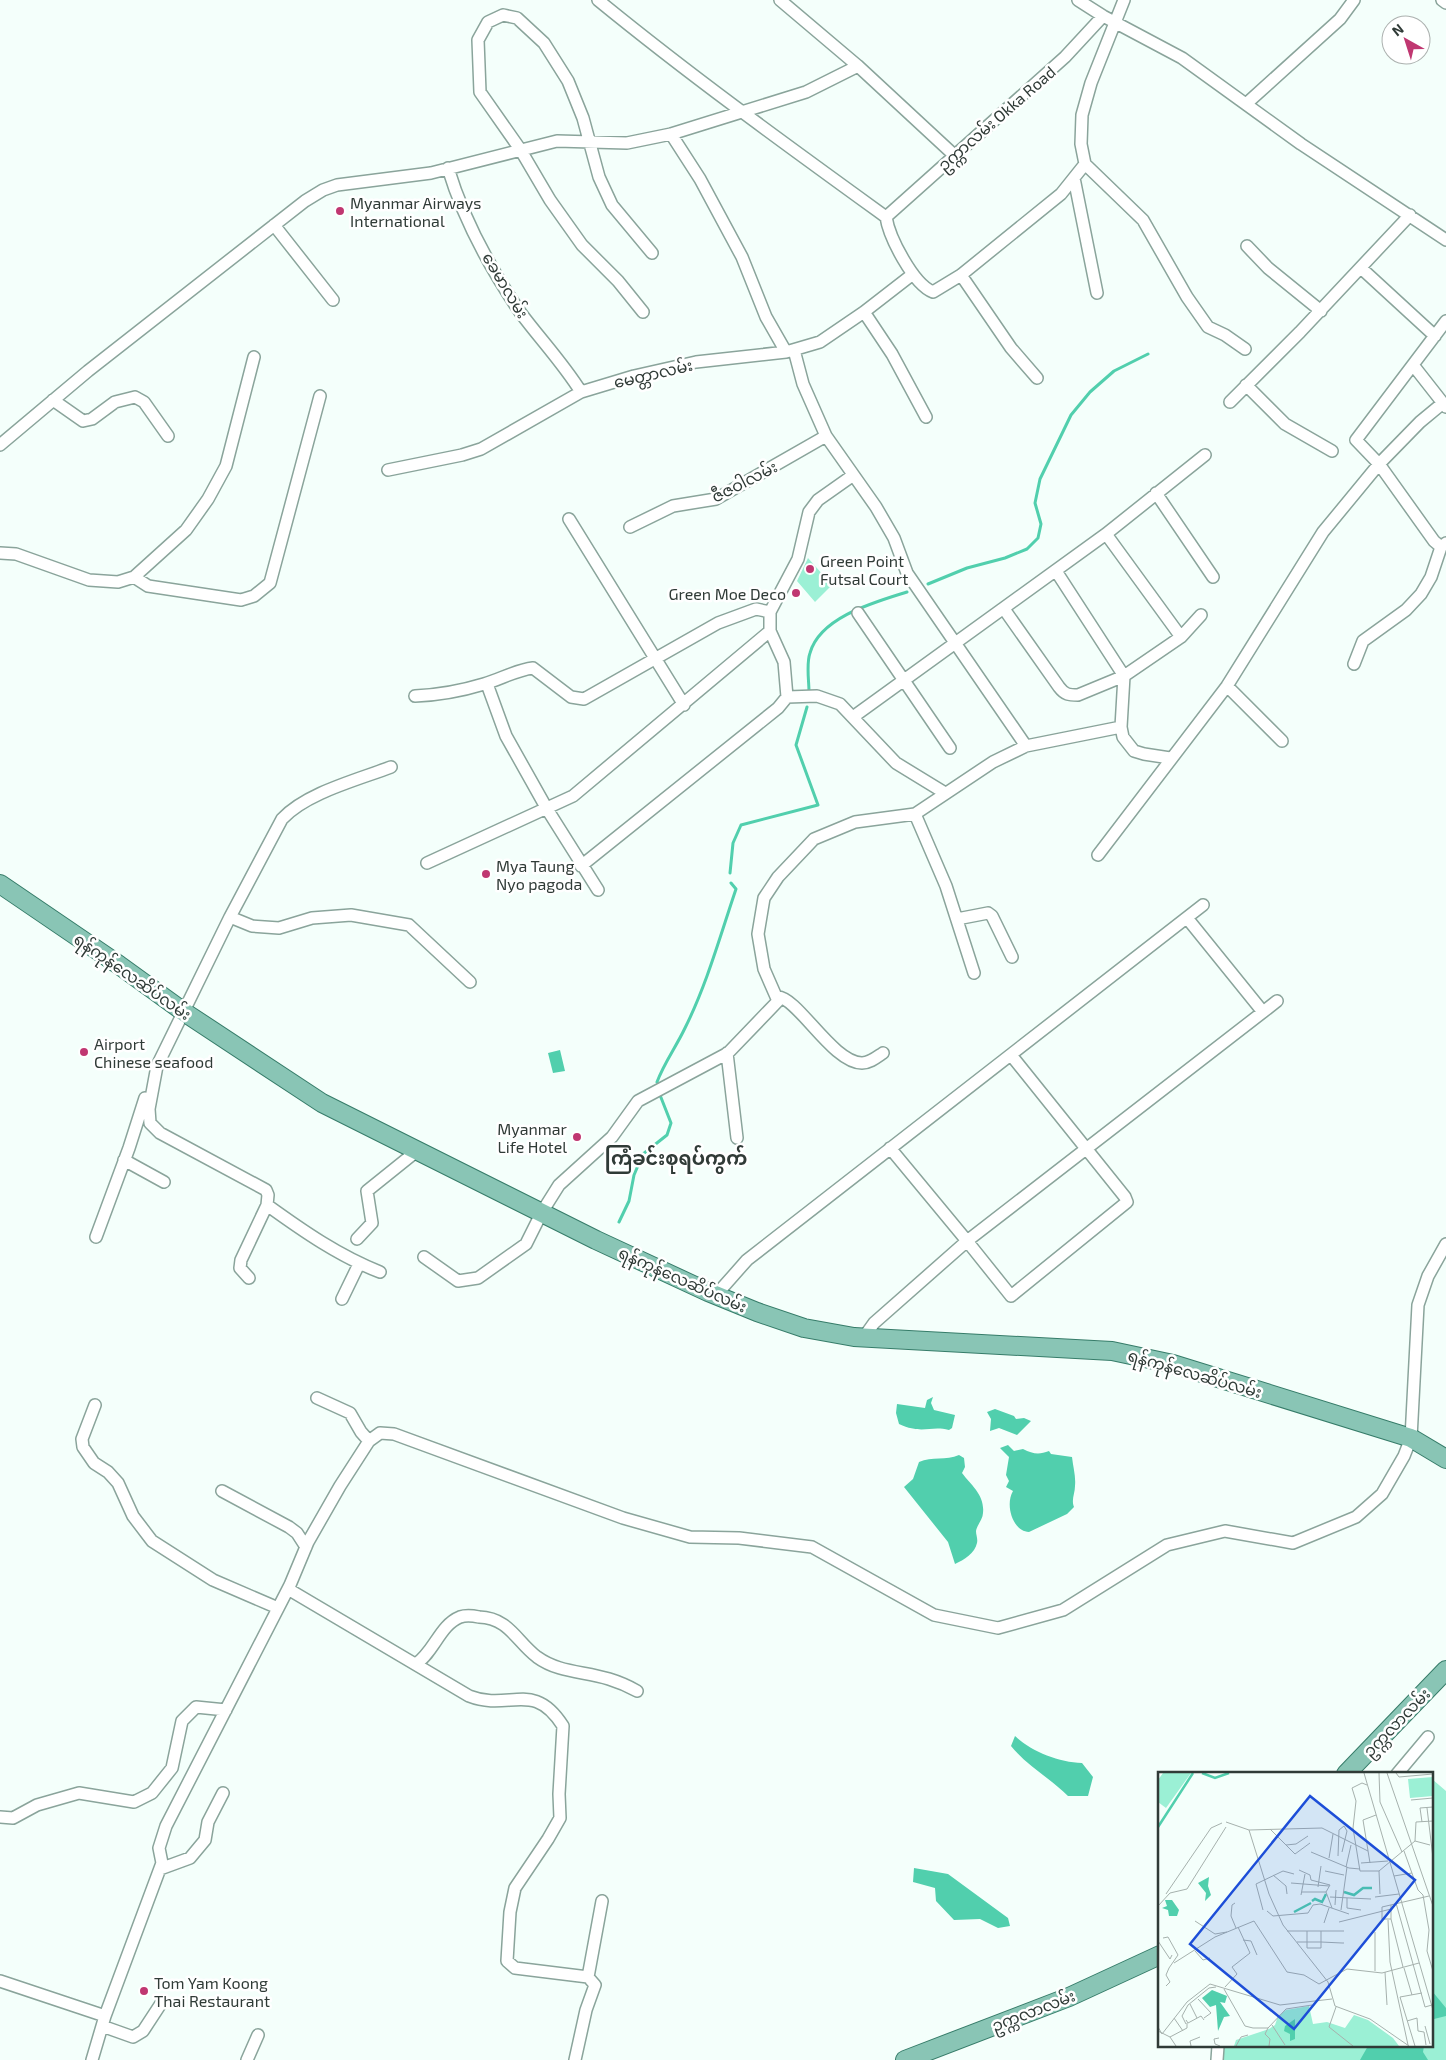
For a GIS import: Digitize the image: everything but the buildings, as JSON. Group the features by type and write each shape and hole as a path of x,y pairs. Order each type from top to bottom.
{"main road":[{"name":"ရန်ကုန်လေဆိပ်လမ်း","path":"0,884 184,1012 322,1103 596,1240 716,1295 804,1328 864,1337 1112,1351 1173,1364 1411,1438 1446,1459"},
{"name":"ဥက္ကလာလမ်း","path":"1348,1772 1446,1670"},
{"name":"ဥက္ကလာလမ်း","path":"904,2060 1069,1997 1158,1956"}],"street":[{"path":"598,0 654,46 886,217 891,235 913,274 926,289 933,292 961,274 1061,194 1085,164"},
{"path":"780,0 858,66 954,155"},
{"path":"1078,0 1182,58 1301,144 1446,240"},
{"path":"1124,0 1108,18 1082,115 1081,144 1085,164 1143,220 1187,297 1208,327 1225,335 1245,349"},
{"path":"1246,104 1340,19 1354,0"},
{"path":"1442,0 1446,3"},
{"path":"643,312 618,281 582,245 550,200 520,149 480,92 478,40 488,22 503,15 517,18 544,43 568,81 583,118 599,177 612,205 652,254"},
{"name":"ဥက္ကာလမ်း Okka Road","path":"886,217 1108,18"},
{"path":"0,445 53,400 305,201 323,190 337,185 431,173 557,141 627,142 671,134 806,92 858,66"},
{"path":"671,134 700,179 738,249 766,317 790,351 826,436 852,476 876,507 894,538 907,573 1026,746"},
{"name":"ခေမာလမ်း","path":"448,168 459,204 520,312 568,371 581,392"},
{"path":"1074,178 1097,293"},
{"path":"1230,402 1321,311 1410,215"},
{"path":"274,226 333,300"},
{"path":"1247,246 1268,268 1321,311"},
{"path":"1361,268 1435,336"},
{"name":"မေတ္တာလမ်း","path":"388,470 462,455 480,449 581,392 634,376 696,362 790,351 820,342 864,312 913,274"},
{"path":"961,274 1011,348 1037,378"},
{"path":"864,312 892,354 926,417"},
{"path":"1354,664 1362,641 1406,610 1421,594 1431,577 1443,545 1379,464 1356,440 1446,321"},
{"path":"0,553 16,554 89,580 118,582 134,577 186,530 208,499 226,466 254,357"},
{"path":"1098,855 1170,758 1227,686 1323,532 1379,464 1420,422 1444,405 1413,366"},
{"path":"1246,385 1285,424 1332,451"},
{"path":"134,577 148,586 241,600 264,591 270,583 320,396"},
{"path":"53,400 83,421 92,419 115,402 135,397 144,402 168,436"},
{"name":"ဇီဇဝါလမ်း","path":"630,527 673,506 716,499 826,436"},
{"path":"853,717 1106,534 1205,455"},
{"path":"581,866 778,708 787,697 784,662 770,632 770,612 798,559 809,512 818,500 852,476"},
{"path":"1156,493 1213,576"},
{"path":"569,519 684,705"},
{"path":"1106,534 1181,637"},
{"path":"1056,571 1124,676 1121,727 1123,737 1134,751 1170,758"},
{"path":"415,696 450,694 487,684 523,669 533,668 570,697 584,699 718,623 756,609 770,612"},
{"path":"1004,609 1066,694 1078,694 1124,676 1181,637 1201,615"},
{"path":"858,613 950,748"},
{"path":"427,863 573,796 770,632"},
{"path":"487,684 506,736 581,866 598,890"},
{"path":"1227,686 1282,741"},
{"path":"787,697 817,696 840,704 896,763 946,794"},
{"path":"883,1053 869,1062 861,1063 854,1061 825,1040 787,1001 778,998 764,969 758,934 764,898 778,877 814,839 855,822 915,814 993,762 1026,746 1121,727"},
{"path":"249,1278 240,1268 241,1260 267,1205 268,1195 266,1190 160,1133 150,1124 149,1108 157,1066 230,917 282,819 292,808 391,767"},
{"path":"915,814 946,886 974,973"},
{"path":"716,1295 747,1260 1203,905"},
{"path":"957,919 988,913 992,916 1012,957"},
{"path":"230,917 252,926 279,928 312,918 351,915 408,925 470,982"},
{"path":"1187,918 1263,1012"},
{"path":"424,1257 458,1282 478,1278 526,1244 542,1212 559,1185 612,1137 638,1100 728,1053 778,998"},
{"path":"864,1337 874,1323 967,1241 1276,1001"},
{"path":"728,1053 737,1138"},
{"path":"890,1148 1011,1296 1127,1202 1011,1055"},
{"path":"96,1237 149,1086 153,1081"},
{"path":"357,1239 372,1223 367,1191 418,1150"},
{"path":"124,1160 164,1182"},
{"path":"267,1205 308,1234 359,1264 380,1272"},
{"path":"92,2060 104,2021 162,1863 159,1848 166,1826 288,1589 306,1547 340,1486 370,1441 380,1433 394,1434 623,1518 690,1537 739,1538 812,1547 934,1615 998,1628 1063,1610 1167,1545 1225,1531 1293,1543 1356,1517 1382,1494 1404,1456 1411,1438 1418,1305 1428,1276 1446,1244"},
{"path":"342,1300 359,1264"},
{"path":"317,1398 350,1413 361,1432 370,1441"},
{"path":"95,1405 82,1439 83,1448 94,1463 108,1472 118,1483 134,1516 152,1541 213,1580 278,1608"},
{"path":"222,1491 297,1533 306,1547"},
{"path":"288,1589 416,1664 445,1684 477,1700 488,1702 527,1698 539,1701 563,1726 558,1794 560,1818 548,1840 515,1888 510,1912 507,1961 509,1965 521,1969 588,1977 595,1985 586,2010 575,2060"},
{"path":"416,1664 425,1658 448,1626 460,1617 485,1617 500,1621 514,1631 537,1656 553,1666 570,1672 608,1678 637,1691"},
{"path":"0,1817 13,1818 37,1805 78,1793 134,1802 152,1793 172,1768 182,1721 196,1708 226,1710"},
{"path":"1399,1772 1428,1737"},
{"path":"160,1869 190,1858 205,1840 208,1822 223,1793"},
{"path":"588,1977 602,1901"},
{"path":"0,1981 104,2021 134,2037 143,2030 162,2002"},
{"path":"247,2060 258,2035"}],"shaded area":[{"name":"Green Point Futsal Court","path":"808,558 832,585 815,602 797,581"},
{"path":"560,1050 565,1071 553,1073 548,1053"},
{"path":"933,1397 931,1403 934,1410 955,1415 952,1428 949,1430 937,1428 914,1429 899,1424 896,1413 897,1404 925,1408 927,1400"},
{"path":"995,1409 1014,1416 1016,1419 1024,1418 1031,1421 1017,1435 999,1428 990,1431 991,1419 987,1412"},
{"path":"1008,1445 1014,1451 1023,1449 1033,1453 1042,1453 1049,1451 1051,1454 1072,1457 1075,1479 1074,1507 1067,1514 1029,1532 1018,1527 1014,1522 1010,1509 1013,1491 1006,1487 1009,1481 1006,1475 1009,1457 1000,1448"},
{"path":"959,1455 964,1458 965,1467 962,1473 980,1496 983,1513 976,1531 976,1547 969,1556 955,1564 948,1542 904,1487 913,1479 919,1462"},
{"path":"1015,1736 1029,1747 1046,1755 1064,1761 1082,1763 1093,1777 1088,1796 1068,1796 1031,1766 1011,1746"},
{"path":"1434,1781 1446,1791 1446,2060 1220,2060 1223,2048 1434,2048"},
{"path":"914,1868 948,1874 1008,1918 1010,1926 998,1928 980,1919 954,1920 936,1901 935,1888 913,1882"},
{"path":"1434,1993 1446,2008 1446,2016 1434,2019"},
{"path":"1367,2048 1424,2048 1423,2052 1428,2060 1360,2060"}],"waterway":[{"path":"928,584 967,568 1005,558 1027,549 1038,538 1041,524 1035,503 1040,479 1071,415 1090,392 1114,371 1148,354"},
{"path":"809,692 808,667 810,653 816,640 825,630 850,613 865,606 907,592"},
{"path":"730,873 733,843 741,825 818,805 796,745 807,707"},
{"path":"657,1082 693,1012 706,979 736,889 731,883"},
{"path":"619,1222 629,1201 634,1175 643,1154 667,1135 671,1123 660,1095"}],"place":[{"name":"Myanmar Airways International","path":"340,211"},
{"name":"Green Point Futsal Court","path":"810,569"},
{"name":"Green Moe Deco","path":"796,593"},
{"name":"Mya Taung Nyo pagoda","path":"486,874"},
{"name":"Airport Chinese seafood","path":"84,1052"},
{"name":"Myanmar Life Hotel","path":"577,1137"},
{"name":"Tom Yam Koong Thai Restaurant","path":"144,1991"}],"district":[{"name":"ကြံခင်းစုရပ်ကွက်","path":"676,1157"}]}
